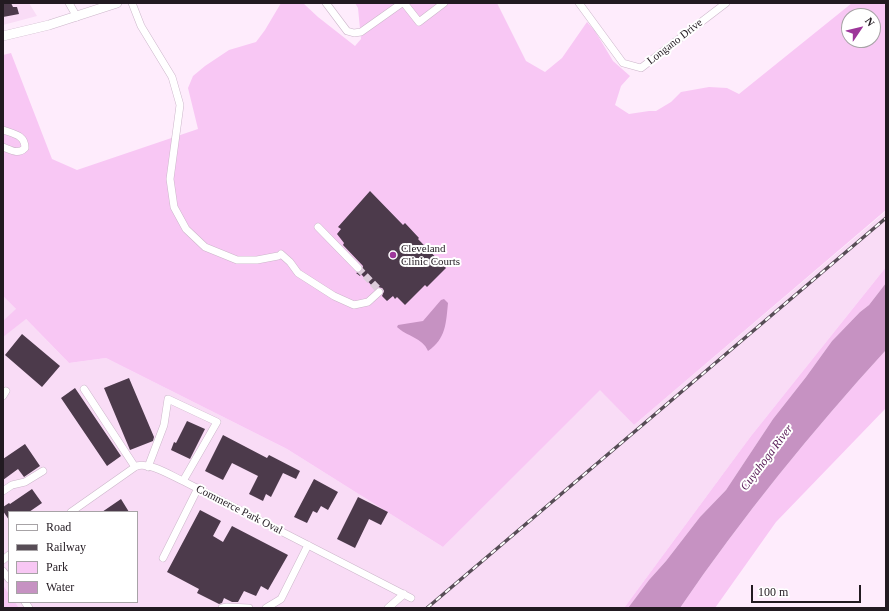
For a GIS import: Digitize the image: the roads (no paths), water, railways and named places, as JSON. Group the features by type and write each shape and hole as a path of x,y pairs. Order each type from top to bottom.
{"main road":[{"path":"3,36 118,3"}],"street":[{"path":"69,3 77,16"},
{"path":"132,3 141,26 172,77 180,105 170,180 174,207 186,229 204,247 237,260 257,260 280,255 290,262 298,273 334,296 354,305 368,302 379,292"},
{"path":"326,3 347,31 354,34 361,32 403,3 418,22 444,3"},
{"name":"Longano Drive","path":"579,3 623,63 641,68 726,3"},
{"path":"3,130 20,136 23,139 25,148 22,152 17,152 3,147"},
{"path":"318,227 358,268"},
{"path":"72,511 135,467 84,389"},
{"path":"148,467 164,425 168,399 217,422 183,481"},
{"name":"Commerce Park Oval","path":"135,467 142,465 159,469 407,596 388,608"},
{"path":"3,491 12,486 25,482 44,471"},
{"path":"163,558 198,488"},
{"path":"266,608 281,599 308,545"},
{"path":"222,608 249,608"}],"water":[{"name":"Cuyahoga River","path":"886,283 886,350 778,475 680,608 628,608 700,517 726,490 773,419 832,341 860,312 869,305"},
{"path":"444,299 448,303 444,330 442,336 428,351 422,343 397,327 398,325 423,321 441,300"}],"tunnel":[{"path":"358,268 380,291 379,292"}],"railway":[{"path":"427,608 886,218"}],"place":[{"name":"Cleveland Clinic Courts","path":"393,255"}]}
